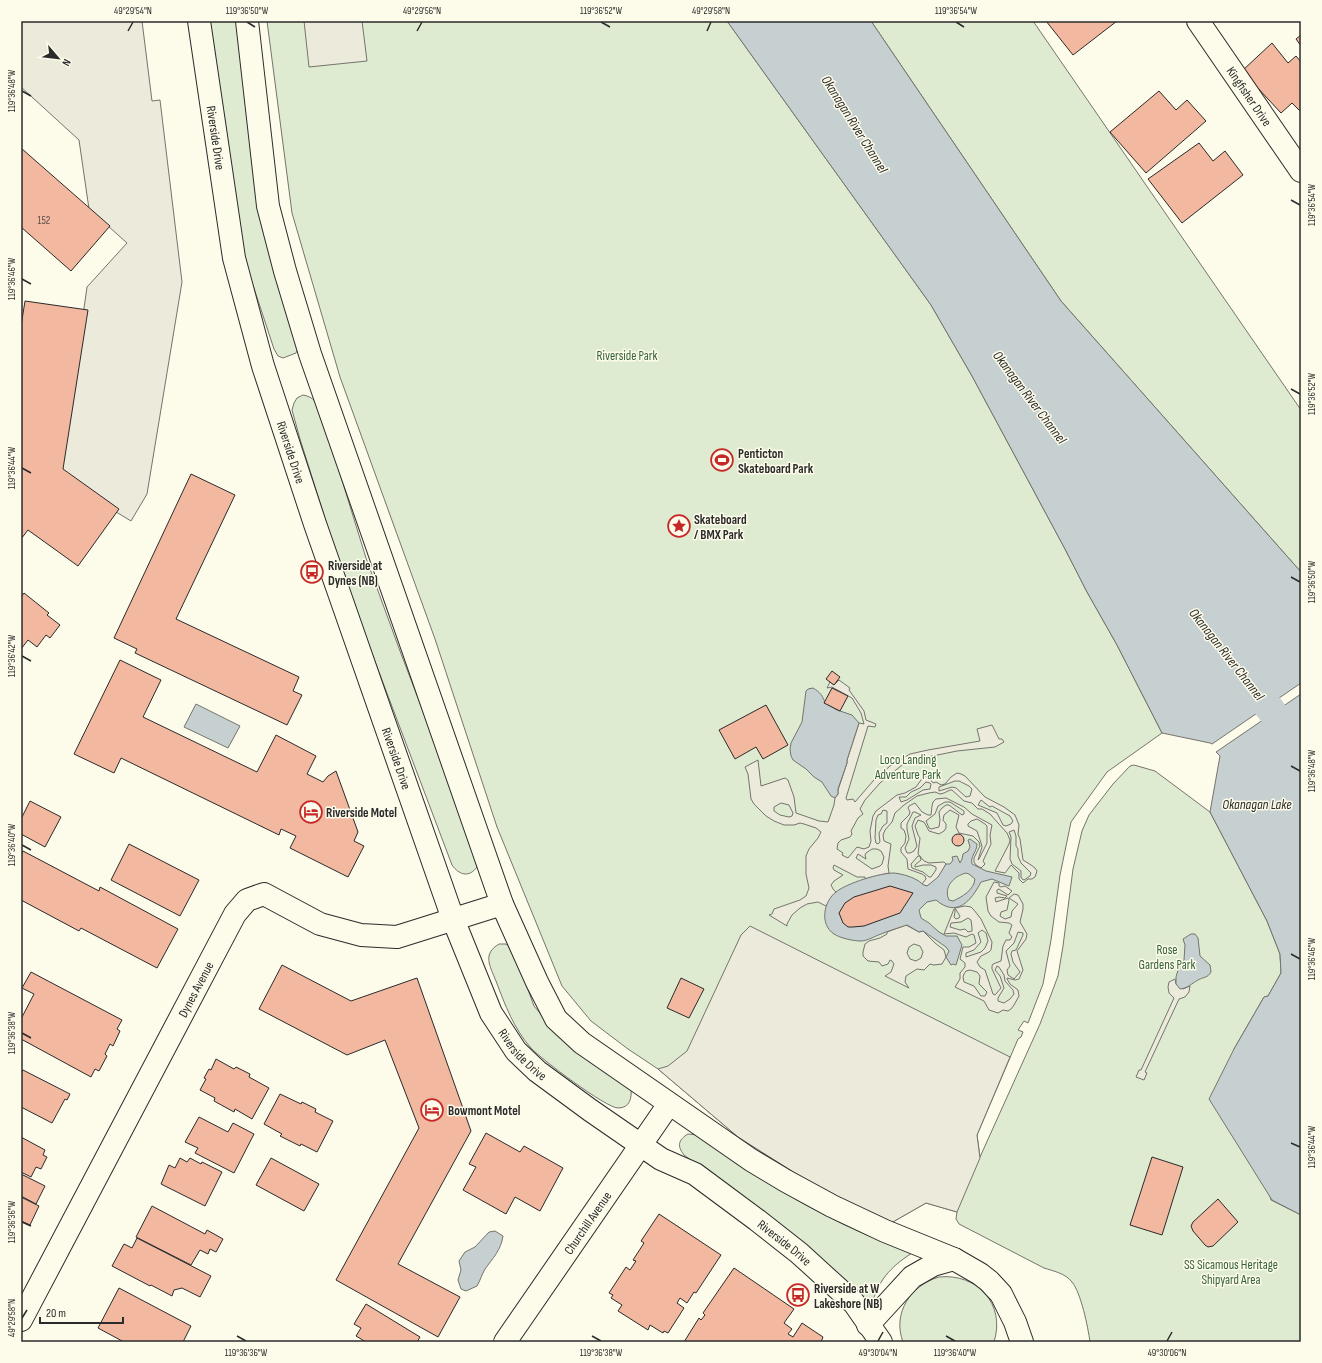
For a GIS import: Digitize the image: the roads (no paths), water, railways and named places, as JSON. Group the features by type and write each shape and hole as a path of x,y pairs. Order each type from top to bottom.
{"street":[{"name":"Riverside Drive","path":"199,21 234,258 263,366 318,532 453,919 491,1013 516,1051 538,1072 661,1159 695,1174 793,1249 854,1303 874,1334"},
{"path":"247,21 268,206 285,271 312,362 502,904 537,982 556,1019 582,1043 751,1160 786,1182 885,1231 954,1259 980,1274 1001,1294 1015,1322 1022,1342"},
{"name":"Kingfisher Drive","path":"1198,21 1300,166"},
{"name":"Dynes Avenue","path":"21,1320 235,914 247,900 264,894 320,924 361,935 397,937 502,904"},
{"name":"Churchill Avenue","path":"506,1342 670,1104"},
{"path":"874,1334 912,1277 933,1265 954,1259"},
{"path":"1007,1342 1015,1322"}],"water":[{"path":"727,21 871,21 1061,301 1301,572 1301,683 1212,744 1162,733 1117,645 1087,592 972,376 931,305"},
{"path":"813,688 821,694 825,703 837,710 852,715 859,723 838,789 838,794 835,798 831,796 822,782 793,760 791,756 791,743 802,722 806,691"},
{"name":"Okanagan Lake","path":"1301,694 1301,1215 1272,1200 1209,1099 1234,1049 1264,997 1268,996 1281,973 1280,954 1267,921 1210,812 1220,756 1216,752"},
{"path":"196,704 240,726 228,748 184,727"},
{"path":"970,839 977,844 972,859 972,864 986,871 1012,877 1009,886 992,879 981,882 973,895 963,905 950,907 936,900 927,902 919,910 921,918 939,932 946,936 957,936 962,945 956,965 951,965 946,957 949,951 946,947 923,931 919,932 907,925 863,941 840,937 829,930 825,919 826,907 836,892 848,885 864,879 888,873 912,877 927,886 938,877 946,864 950,864 953,860 952,857 957,856 960,863 963,854 968,851 970,847 968,840","holes":["962,874 969,874 975,879 970,890 953,901 949,900 947,891 954,879"]},
{"path":"1191,934 1195,934 1198,938 1200,956 1210,965 1211,972 1207,976 1187,987 1180,989 1176,984 1176,977 1179,967 1184,960 1185,945 1183,939"},
{"path":"495,1231 503,1236 496,1254 485,1269 477,1286 466,1291 461,1289 458,1280 461,1270 459,1261 465,1252 475,1247 489,1232"}],"waterway":[{"name":"Okanagan River Channel","path":"1243,674 1301,749"}],"place":[{"name":"Penticton Skateboard Park","path":"722,460"},
{"name":"Skateboard / BMX Park","path":"679,526"},
{"name":"Riverside at Dynes (NB)","path":"312,572"},
{"name":"Riverside Motel","path":"311,812"},
{"name":"Bowmont Motel","path":"432,1110"},
{"name":"Riverside at W Lakeshore (NB)","path":"798,1295"}],"park label":[{"name":"Riverside Park","path":"627,355"},
{"name":"Loco Landing Adventure Park","path":"908,766"},
{"name":"Rose Gardens Park","path":"1167,956"},
{"name":"SS Sicamous Heritage Shipyard Area","path":"1231,1272"}]}
